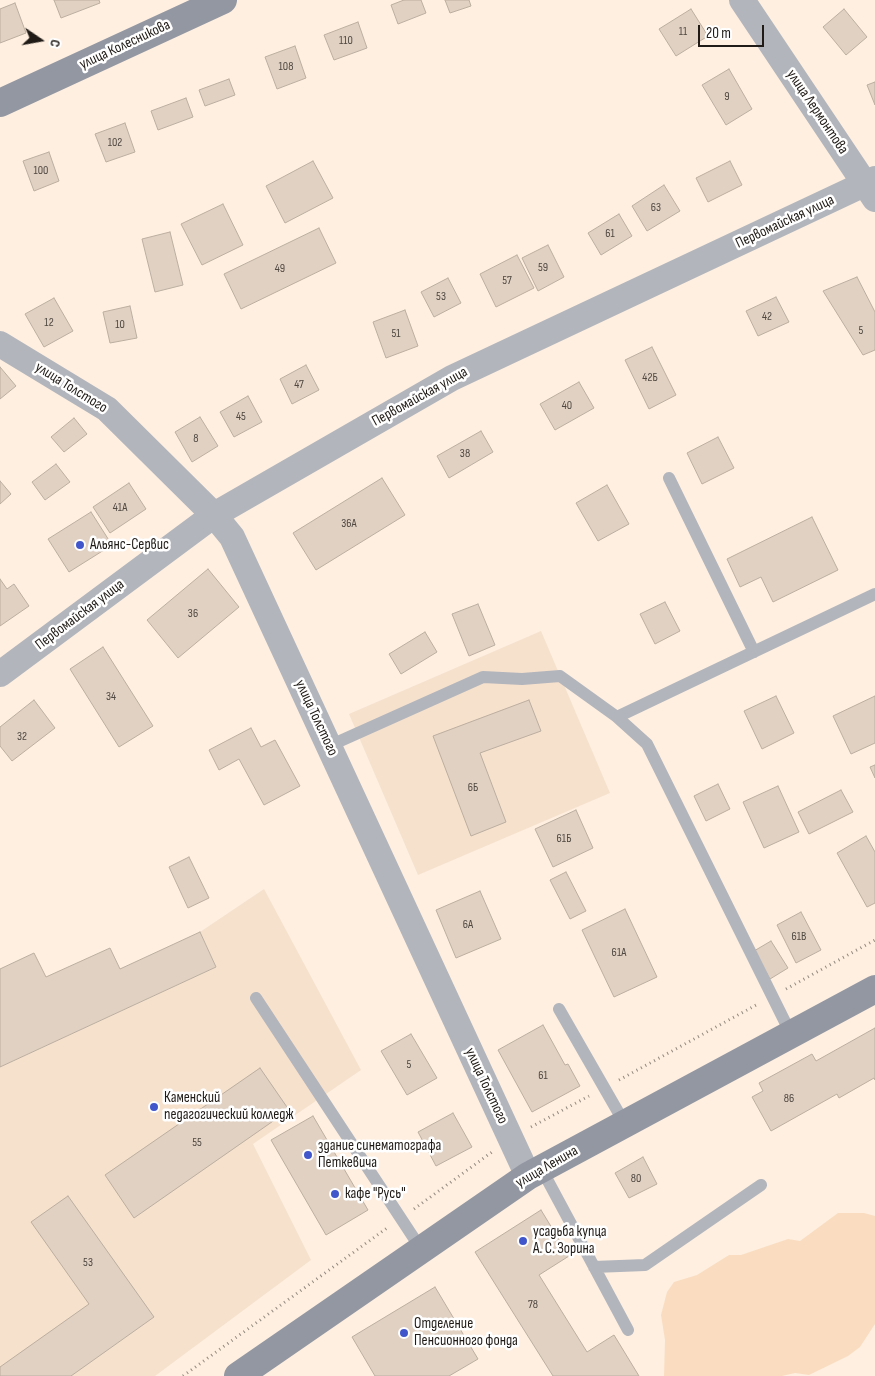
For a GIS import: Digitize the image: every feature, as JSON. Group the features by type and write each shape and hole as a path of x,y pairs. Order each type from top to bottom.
{"street":[{"name":"улица Колесникова","path":"0,103 223,0"},
{"name":"улица Лермонтова","path":"742,0 872,188"},
{"name":"Первомайская улица","path":"0,674 214,515 452,378 872,188"},
{"name":"улица Толстого","path":"0,344 107,409 214,515 232,537 329,746 534,1172"},
{"name":"улица Ленина","path":"238,1376 534,1172 875,988"}],"lane":[{"path":"669,478 754,652"},
{"path":"617,717 875,594"},
{"path":"329,746 482,677 522,679 560,676 617,717 647,744 791,1034"},
{"path":"256,998 421,1249"},
{"path":"559,1009 624,1124"},
{"path":"534,1172 594,1267 628,1330"},
{"path":"594,1267 645,1265 761,1185"}],"shaded area":[{"path":"541,631 610,793 418,875 349,714"},
{"name":"Каменский педагогический колледж","path":"264,889 361,1070 253,1144 311,1260 155,1376 0,1376 0,1067 216,967 200,932"},
{"path":"838,1213 864,1213 875,1216 875,1324 860,1347 848,1356 809,1375 795,1373 782,1376 664,1376 665,1340 661,1315 667,1292 674,1282 697,1275 729,1255 741,1255 788,1239 800,1241"}],"building":[{"path":"54,0 99,0 100,3 61,18"},
{"path":"404,0 421,0 426,13 398,24 391,5"},
{"path":"445,0 469,0 471,6 450,13"},
{"path":"15,3 26,33 0,43 0,9"},
{"path":"691,9 708,36 676,56 659,29"},
{"path":"844,9 867,37 846,55 823,27"},
{"path":"358,22 367,48 334,60 324,35"},
{"path":"295,46 306,78 277,89 265,57"},
{"path":"729,69 752,109 726,125 702,85"},
{"path":"229,79 235,95 205,106 199,90"},
{"path":"875,82 875,105 867,85"},
{"path":"186,98 193,117 158,130 151,111"},
{"path":"125,123 135,152 106,162 95,134"},
{"path":"49,152 59,181 34,191 23,161"},
{"path":"313,161 333,198 285,223 266,186"},
{"path":"730,161 742,185 708,202 696,178"},
{"path":"664,185 680,211 647,231 632,206"},
{"path":"223,204 243,245 202,265 181,224"},
{"path":"619,214 632,236 601,255 588,233"},
{"path":"319,228 336,263 241,309 224,274"},
{"path":"170,232 183,285 155,292 142,239"},
{"path":"548,245 564,277 538,291 522,258"},
{"path":"517,255 534,288 496,307 480,274"},
{"path":"857,277 875,312 875,350 863,355 823,291"},
{"path":"448,278 461,303 434,317 421,292"},
{"path":"776,297 789,322 758,336 746,311"},
{"path":"54,298 73,331 44,347 25,314"},
{"path":"130,306 137,338 110,343 103,312"},
{"path":"405,310 418,346 386,358 373,322"},
{"path":"652,347 676,395 649,409 625,360"},
{"path":"306,365 319,390 292,404 280,379"},
{"path":"0,367 16,386 0,399"},
{"path":"579,382 594,408 555,430 540,404"},
{"path":"248,396 262,422 234,437 220,412"},
{"path":"200,417 218,446 192,462 175,432"},
{"path":"74,418 87,434 64,452 51,437"},
{"path":"481,431 493,452 449,478 437,456"},
{"path":"718,437 734,468 702,484 687,453"},
{"path":"56,464 70,482 45,500 32,482"},
{"path":"382,478 405,515 316,570 293,533"},
{"path":"0,481 11,494 0,504"},
{"path":"129,483 146,509 110,533 93,507"},
{"path":"607,485 629,524 598,541 576,503"},
{"path":"91,512 112,545 69,572 48,539"},
{"path":"812,517 838,570 773,602 761,577 740,587 727,559"},
{"path":"208,569 239,607 178,658 147,620"},
{"path":"0,579 7,589 14,584 29,606 0,626"},
{"path":"665,602 680,631 655,644 640,614"},
{"path":"478,604 495,645 469,656 452,614"},
{"path":"425,632 437,652 401,674 389,654"},
{"path":"103,647 153,726 119,747 70,669"},
{"path":"776,696 794,733 762,749 744,711"},
{"path":"875,696 875,743 851,754 833,716"},
{"path":"34,700 55,728 12,761 0,746 0,727"},
{"path":"529,700 541,731 480,753 506,822 471,836 433,736"},
{"path":"251,728 261,747 275,740 300,786 264,805 239,759 219,770 209,750"},
{"path":"875,765 875,778 870,767"},
{"path":"718,784 730,809 706,821 694,796"},
{"path":"778,786 799,832 764,848 743,802"},
{"path":"841,790 853,812 809,834 798,812"},
{"path":"576,810 593,848 553,867 535,829"},
{"path":"866,836 875,852 875,903 867,907 837,853"},
{"path":"189,857 209,898 188,908 169,867"},
{"path":"566,872 586,911 570,919 550,880"},
{"path":"480,891 501,939 456,958 436,910"},
{"path":"625,909 657,977 614,997 582,930"},
{"path":"801,912 821,950 796,963 777,925"},
{"path":"200,932 216,967 0,1067 0,969 34,953 46,977 110,948 120,969"},
{"path":"771,941 788,968 770,979 754,951"},
{"path":"543,1025 565,1065 568,1064 580,1086 532,1112 498,1050"},
{"path":"875,1028 875,1080 874,1078 839,1098 837,1094 771,1131 752,1097 763,1091 759,1083 812,1054 816,1061"},
{"path":"411,1034 437,1078 407,1095 381,1051"},
{"path":"260,1068 289,1110 134,1218 105,1175"},
{"path":"453,1113 472,1147 436,1166 418,1132"},
{"path":"313,1116 368,1210 326,1235 271,1140"},
{"path":"643,1157 657,1184 629,1198 615,1173"},
{"path":"68,1196 154,1317 71,1376 0,1376 0,1367 89,1304 31,1222"},
{"path":"541,1210 569,1256 539,1275 587,1352 614,1335 639,1376 553,1376 475,1252"},
{"path":"435,1287 478,1359 449,1376 375,1376 352,1337"}],"place":[{"name":"Альянс-Сервис","path":"80,545"},
{"name":"Каменский педагогический колледж","path":"154,1107"},
{"name":"здание синематографа Петкевича","path":"308,1155"},
{"name":"кафе \"Русь\"","path":"335,1194"},
{"name":"усадьба купца А. С. Зорина","path":"523,1241"},
{"name":"Отделение Пенсионного фонда","path":"404,1333"}]}
